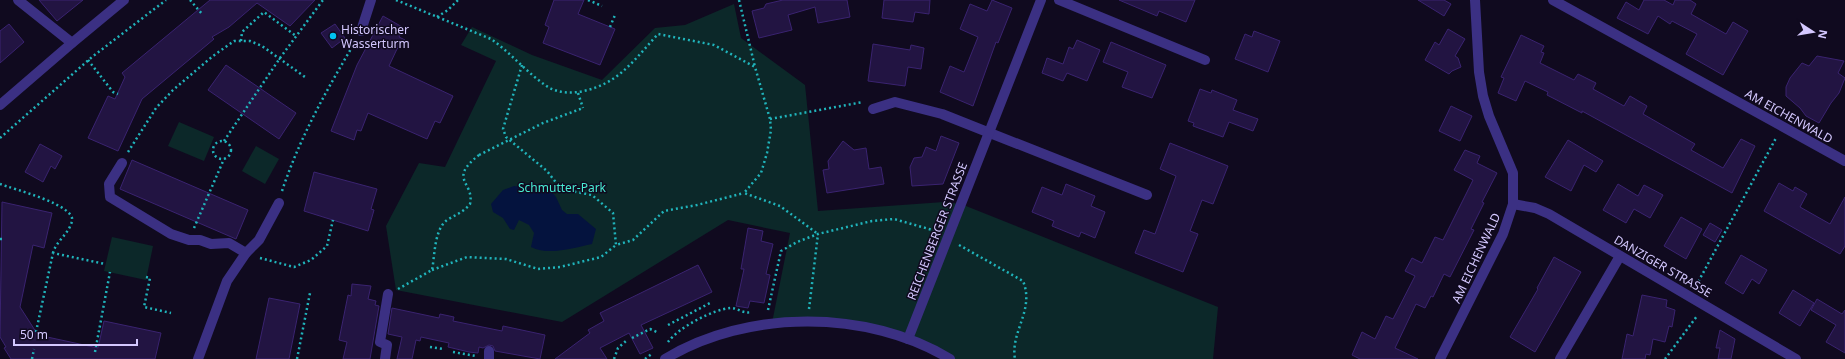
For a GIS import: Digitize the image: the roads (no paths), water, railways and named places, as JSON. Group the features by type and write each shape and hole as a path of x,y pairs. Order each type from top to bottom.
{"street":[{"path":"18,0 72,42"},
{"path":"0,106 72,42 124,0"},
{"path":"361,31 371,0"},
{"name":"REICHENBERGER STRASSE","path":"908,339 1041,0"},
{"path":"1059,0 1205,60"},
{"name":"AM EICHENWALD","path":"1440,359 1503,234 1514,204 1513,172 1489,116 1483,96 1479,72 1475,0"},
{"name":"AM EICHENWALD","path":"1553,0 1845,161"},
{"path":"873,109 895,102 942,114 989,131 1147,195"},
{"path":"122,162 109,184 110,197 171,234 189,240 200,240 211,244 229,243 246,254"},
{"path":"198,359 222,293 231,275 246,254 259,240 278,203"},
{"name":"DANZIGER STRASSE","path":"1514,204 1536,208 1549,214 1796,359"},
{"path":"1560,359 1620,256"},
{"path":"385,359 387,346 380,342 388,294"},
{"path":"665,359 678,351 735,329 772,322 808,322 862,327 908,339 930,348 950,359"}],"water":[{"path":"514,186 551,191 556,197 562,210 567,214 578,214 596,229 592,244 553,251 538,250 531,247 534,233 529,225 519,220 514,230 510,229 503,218 493,212 491,204 503,190"}],"place":[{"name":"Historischer Wasserturm","path":"333,36"}],"park label":[{"name":"Schmutter-Park","path":"562,187"}]}
